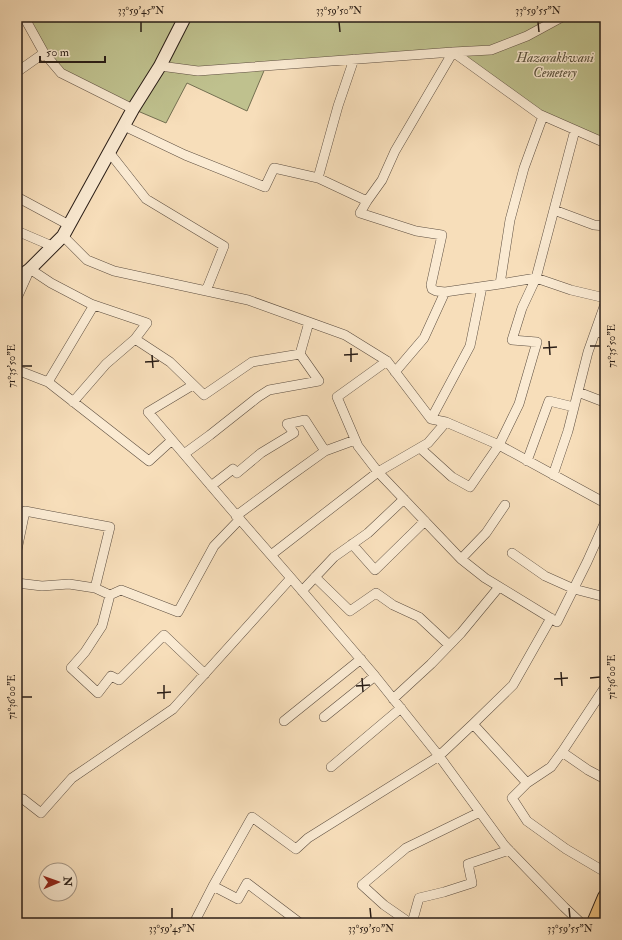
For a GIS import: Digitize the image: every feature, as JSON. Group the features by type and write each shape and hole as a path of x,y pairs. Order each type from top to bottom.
{"main road":[{"path":"17,279 30,269 63,236 133,109 160,66 185,17"},
{"path":"594,923 605,898"}],"street":[{"path":"24,17 44,53 61,73 133,109"},
{"path":"160,66 198,71 491,50 526,36 562,17"},
{"path":"453,52 539,114 605,143"},
{"path":"453,52 396,151 382,180 360,213 416,231 442,234 431,285 432,289 436,292 482,287 536,278 571,290 605,298"},
{"path":"17,72 44,53"},
{"path":"318,178 338,106 354,59"},
{"path":"500,284 510,220 524,168 543,116"},
{"path":"124,126 185,155 265,187 274,168 318,178 367,201"},
{"path":"420,448 452,477 470,487 499,445 519,404 537,342 512,340 522,308 536,278 575,130"},
{"path":"109,152 146,200 224,246 206,291"},
{"path":"17,197 69,225"},
{"path":"554,210 594,224 605,226"},
{"path":"17,231 52,246"},
{"path":"63,236 86,260 114,270 248,300 345,335 387,361 432,419 446,422 499,445 605,503"},
{"path":"17,298 30,269 51,283 94,305 147,322 135,339 106,364 73,402"},
{"path":"432,419 470,346 482,287"},
{"path":"395,372 424,338 445,292"},
{"path":"553,475 568,431 588,352 605,304"},
{"path":"48,382 94,305"},
{"path":"300,354 308,322"},
{"path":"596,331 605,335"},
{"path":"135,339 170,362 204,395 252,362 300,354"},
{"path":"184,454 269,390 320,381 300,354"},
{"path":"387,361 338,397 355,440 378,472 461,559 485,578 557,622 605,522"},
{"path":"17,370 48,382 149,461 172,440"},
{"path":"193,384 148,412 375,676 439,756 504,845 581,923"},
{"path":"578,392 604,402 605,401"},
{"path":"527,461 549,401 574,407"},
{"path":"212,486 233,469 237,473 261,453 294,433 287,424 305,420 325,451"},
{"path":"271,555 378,472 428,443 446,422"},
{"path":"17,583 42,586 68,584 95,588 110,595 121,590 178,612 214,546 238,517 286,479 325,451 355,440"},
{"path":"302,591 334,557 368,533 404,499"},
{"path":"461,559 486,533 505,505"},
{"path":"17,550 25,511 110,527 95,588"},
{"path":"352,544 375,570 426,521"},
{"path":"512,553 545,576 574,589 605,597"},
{"path":"315,577 350,611 376,593 393,605 419,617 449,645"},
{"path":"17,798 23,799 41,813 72,778 173,709 291,578"},
{"path":"393,699 461,633 499,587"},
{"path":"110,595 102,626 85,652 71,668 98,693 111,676 119,680 164,635 205,674"},
{"path":"194,923 252,817 296,849 308,838 439,756 513,685 551,618"},
{"path":"284,721 361,659"},
{"path":"324,718 375,676"},
{"path":"605,687 551,767 527,783 512,798 527,821 566,849 605,872"},
{"path":"331,767 401,708"},
{"path":"473,724 527,783"},
{"path":"562,752 588,770 605,778"},
{"path":"480,812 406,848 362,885 384,905 411,923 419,898 444,892 472,882 468,864 509,850"},
{"path":"213,886 238,899 247,883 300,923"}],"green space":[{"name":"Hazarakhwani Cemetery","path":"22,17 605,17 605,143 539,114 453,52 266,66 247,111 187,83 166,123 133,109 61,73"}]}
